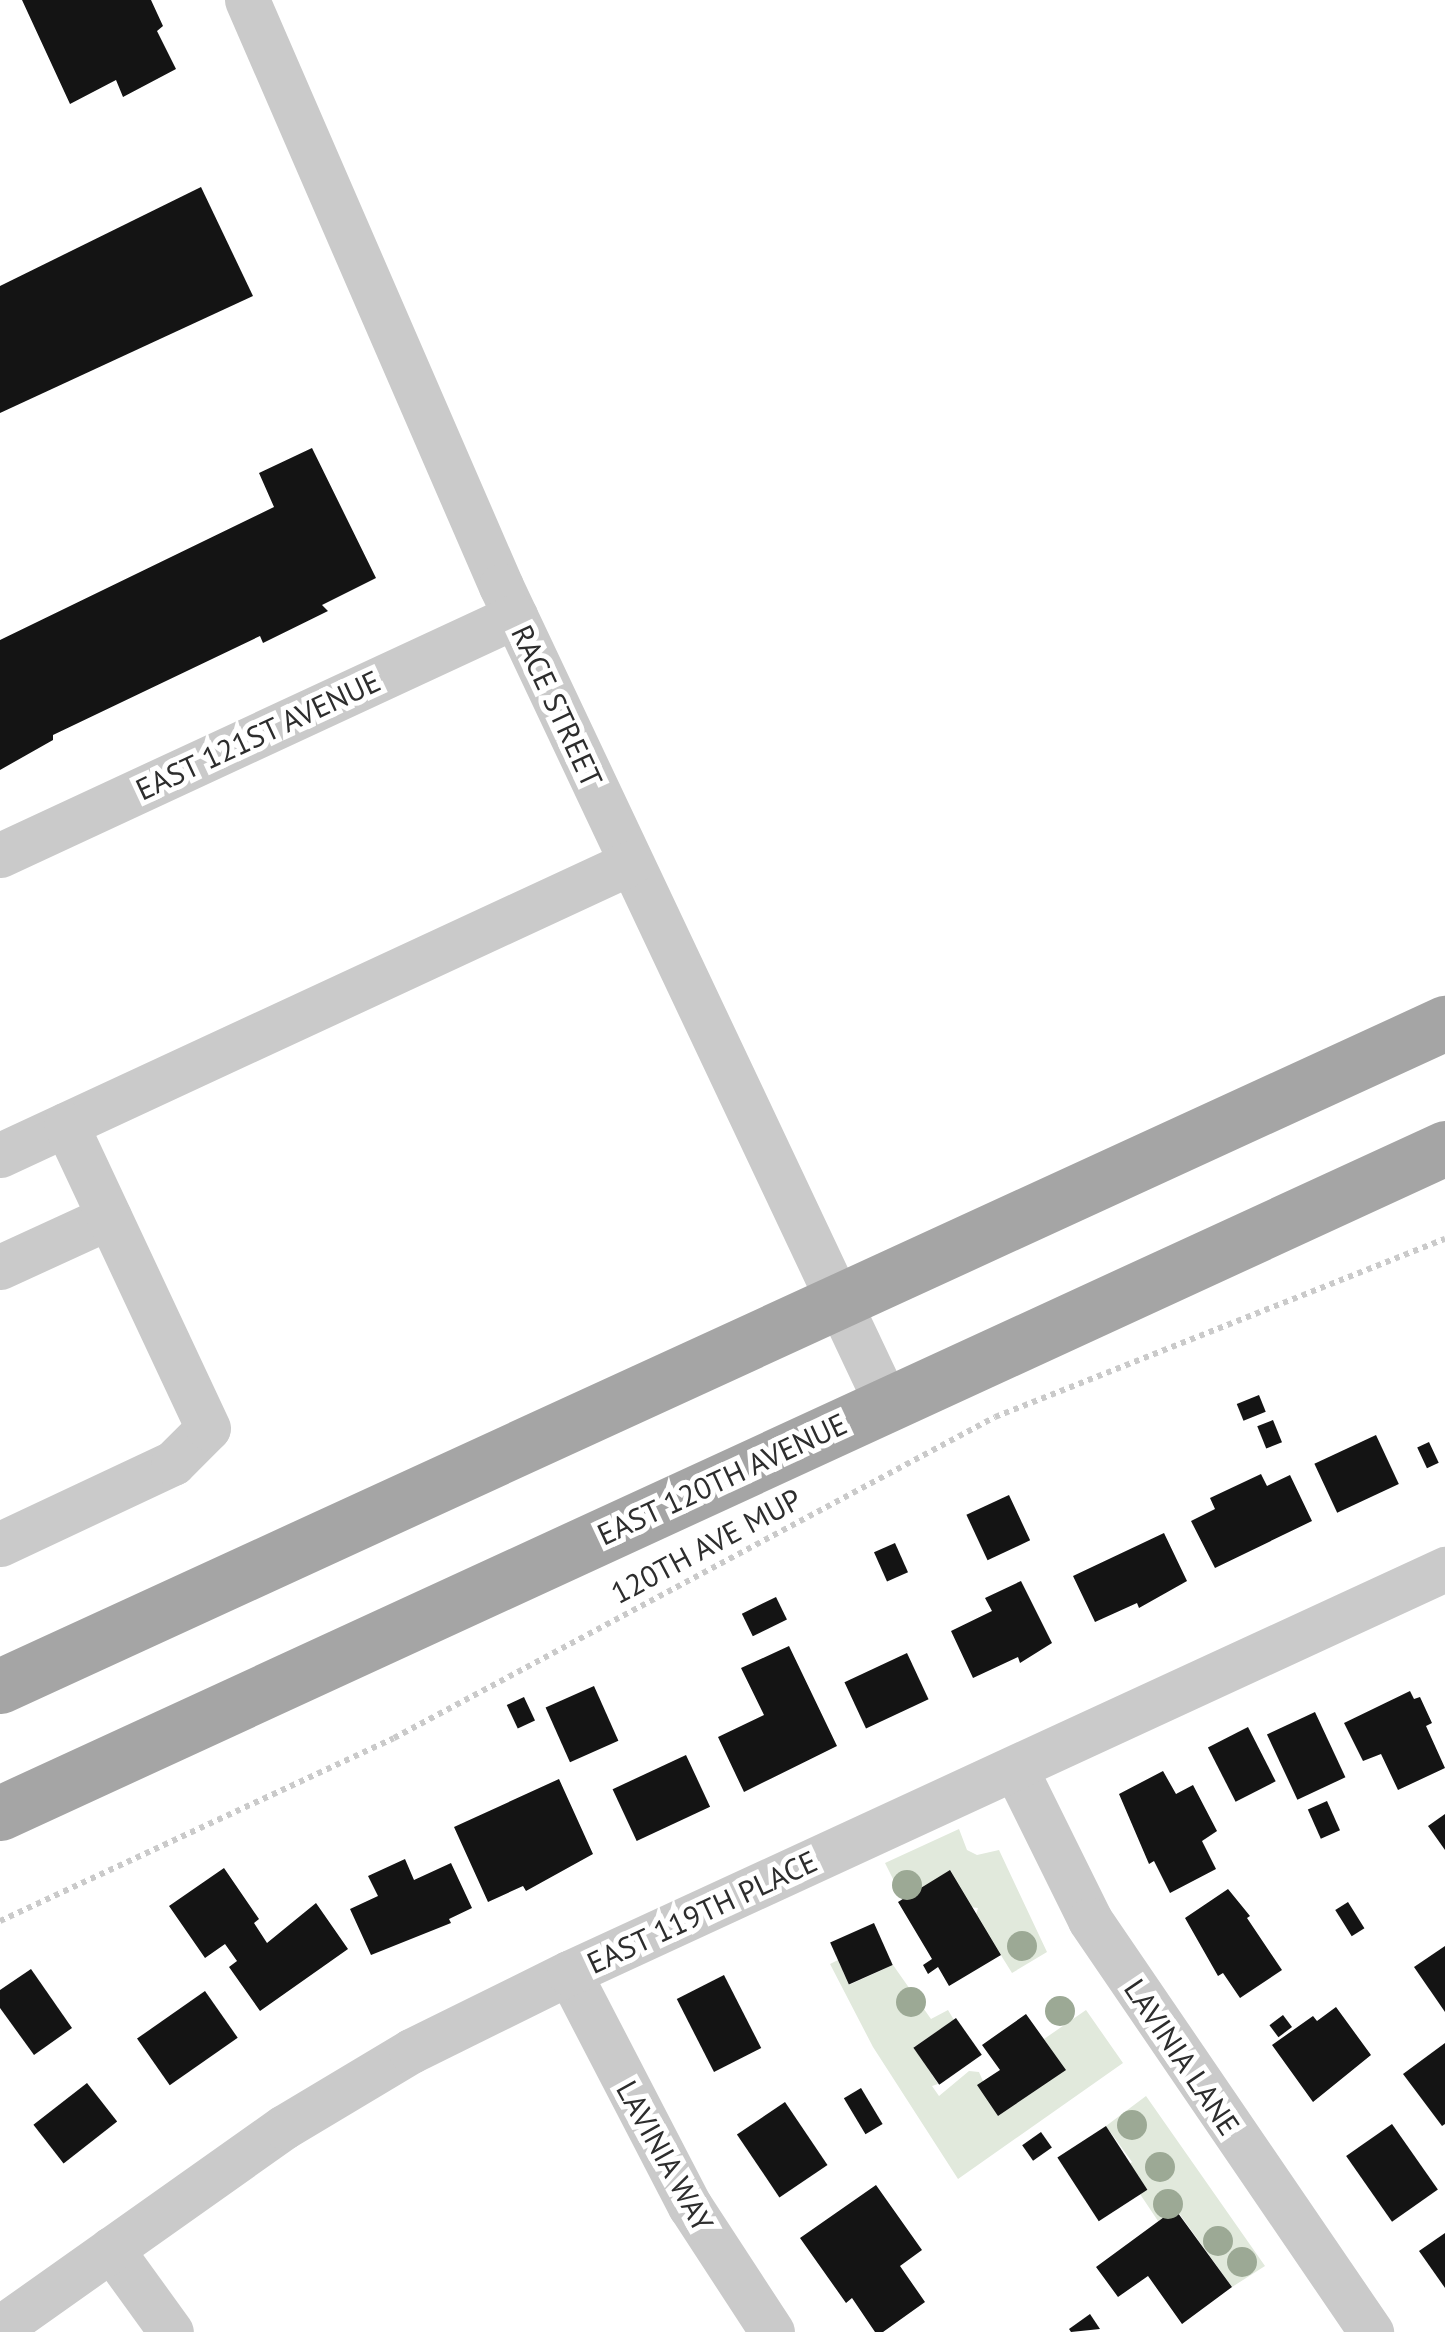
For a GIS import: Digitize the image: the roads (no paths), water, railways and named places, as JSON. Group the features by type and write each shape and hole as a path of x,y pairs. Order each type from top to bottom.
{"main road":[{"path":"0,1686 1445,1023"},
{"name":"EAST 120TH AVENUE","path":"0,1813 1445,1148"}],"street":[{"name":"RACE STREET","path":"247,0 516,616 887,1404"},
{"name":"EAST 121ST AVENUE","path":"0,855 516,616"},
{"path":"0,1156 630,862"},
{"path":"0,1544 173,1463 208,1428 66,1125"},
{"path":"0,1267 110,1217"},
{"name":"EAST 119TH PLACE","path":"0,2328 350,2084 569,1973 1445,1569"},
{"name":"LAVINIA LANE","path":"1015,1768 1090,1920 1371,2332"},
{"name":"LAVINIA WAY","path":"569,1973 690,2206 772,2332"},
{"path":"111,2249 171,2332"}]}
